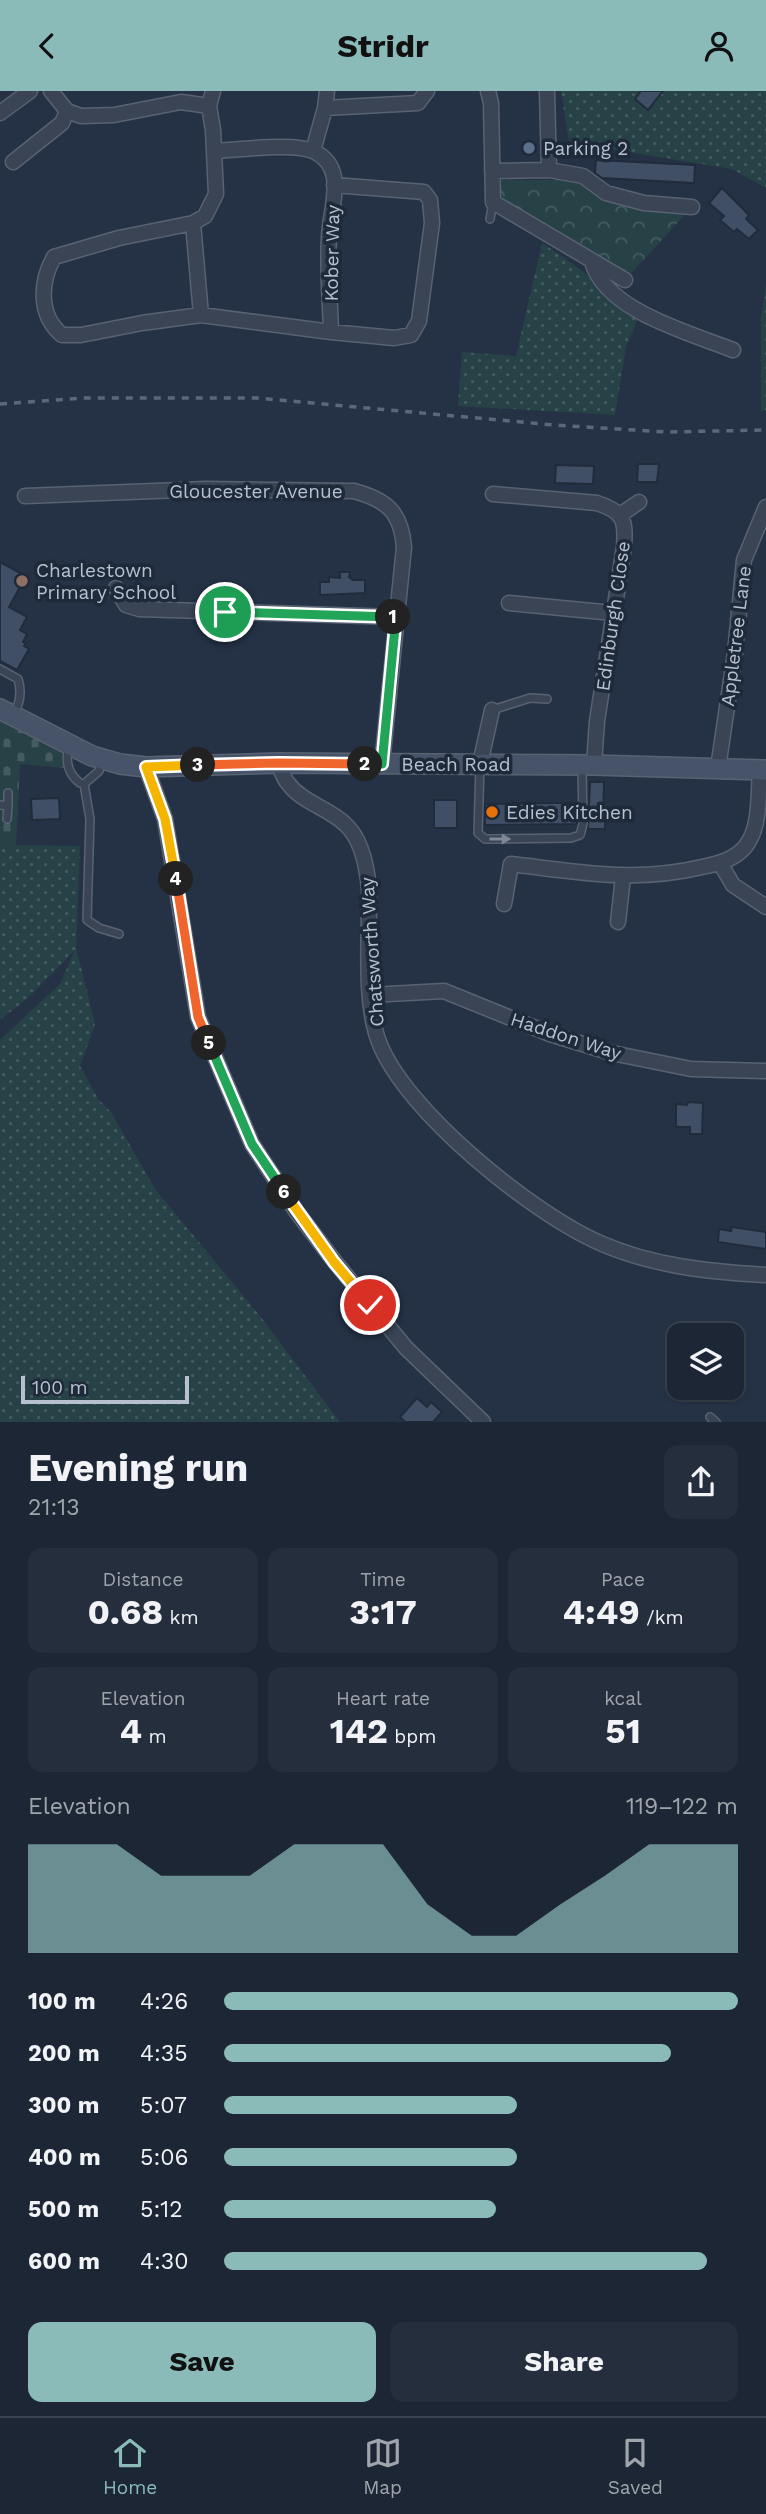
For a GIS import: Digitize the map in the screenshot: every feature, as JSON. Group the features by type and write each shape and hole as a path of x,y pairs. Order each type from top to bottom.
{"street":[{"path":"0,113 30,91"},
{"path":"51,91 73,115 97,116 211,98 216,194 205,216 193,223 201,315"},
{"path":"214,151 259,148 313,151 327,91"},
{"path":"325,108 418,103 428,91"},
{"path":"488,91 491,103 493,202 625,280"},
{"path":"547,91 549,170"},
{"path":"13,162 62,123 67,111"},
{"name":"Kober Way","path":"193,223 118,238 54,257 45,272 43,288 46,313 52,328 62,335 81,335 201,315 331,332 329,235 334,185 331,167 313,151"},
{"path":"492,171 549,170 583,176 606,193 644,203 692,207"},
{"path":"331,332 394,338 411,335 419,321 432,223 430,200 424,192 334,185"},
{"path":"592,261 603,284 647,316 733,350"},
{"name":"Gloucester Avenue","path":"25,496 206,489 354,491 373,496 387,505 396,515 404,547 382,764"},
{"name":"Edinburgh Close","path":"493,494 597,503 612,508 623,518 625,531 588,765"},
{"path":"620,515 639,502"},
{"name":"Appletree Lane","path":"718,768 735,653 744,560 766,507"},
{"path":"116,589 126,605 139,609 396,617"},
{"path":"509,603 613,613"},
{"path":"480,764 492,710"},
{"name":"Beach Road","path":"6,713 69,746 102,759 146,767 278,763 588,765 763,770"},
{"name":"Chatsworth Way","path":"278,763 287,782 301,797 344,823 359,845 368,872 370,995 372,1017 380,1045 400,1078 442,1127 517,1192 558,1220 599,1243 658,1262 698,1269 766,1275"},
{"path":"146,767 165,819 198,1017 252,1144 296,1211 379,1316 406,1348 483,1422"},
{"path":"504,904 511,865 624,877 674,873 720,863 733,857 744,848 752,836 763,770"},
{"path":"720,863 733,885 766,907"},
{"path":"618,922 624,877"},
{"name":"Haddon Way","path":"370,995 444,991 550,1034 612,1053 691,1069 766,1071"}],"lane":[{"path":"490,219 493,202"},
{"path":"0,669 18,679 20,687 20,698 6,713"},
{"path":"492,710 530,698 547,699"},
{"path":"69,746 69,770 80,783"},
{"path":"102,759 99,771 85,784 90,819 87,920 118,934"},
{"path":"480,764 478,833 491,839 571,838 579,835 583,824 588,765"},
{"path":"7,820 4,805 8,793"}],"green space":[{"path":"561,91 766,91 766,188 732,169 569,142"},
{"path":"559,173 606,193 692,207 625,280 493,202 492,180 559,180"},
{"path":"542,243 639,316 626,347 615,415 458,406 462,352 516,356"},
{"path":"766,285 766,410 761,411 761,319"},
{"path":"0,718 63,753 66,768 20,764 16,846 0,845"},
{"path":"0,845 80,846 76,947 95,1024 80,1066 99,1100 111,1112 155,1189 260,1316 340,1422 0,1422 0,1040 60,984 75,950 28,998 0,1020"}],"building":[{"path":"641,91 663,91 648,110 635,99"},
{"path":"596,160 695,165 694,183 602,178 595,173"},
{"path":"722,188 749,215 746,219 758,230 749,239 737,229 734,232 720,220 724,216 709,203"},
{"path":"638,464 659,464 657,482 637,482"},
{"path":"556,465 594,466 593,484 555,483"},
{"path":"0,562 26,576 9,607 27,617 20,630 27,634 23,642 29,649 17,670 0,661"},
{"path":"340,572 350,572 349,577 353,580 365,580 365,593 320,595 320,582 329,582 329,577 340,578"},
{"path":"590,782 604,782 605,829 588,829"},
{"path":"59,798 60,819 32,820 31,799"},
{"path":"434,800 457,800 457,828 434,828"},
{"path":"577,803 577,824 485,825 485,804"},
{"path":"688,1102 703,1103 702,1134 690,1134 690,1127 676,1127 676,1104 687,1105"},
{"path":"732,1227 766,1232 766,1249 718,1242 719,1229 731,1231"},
{"path":"417,1398 427,1407 431,1402 442,1412 433,1422 405,1422 400,1417"}],"railway":[{"path":"0,404 85,398 257,398 554,425 666,432 766,430"}],"place":[{"name":"Parking 2","path":"529,148"},
{"name":"Charlestown Primary School","path":"22,581"},
{"name":"Edies Kitchen","path":"492,812"}],"route":[{"path":"225,612 396,617 382,764 278,763 146,767 165,819 198,1017 252,1144 296,1211 370,1305"}]}
